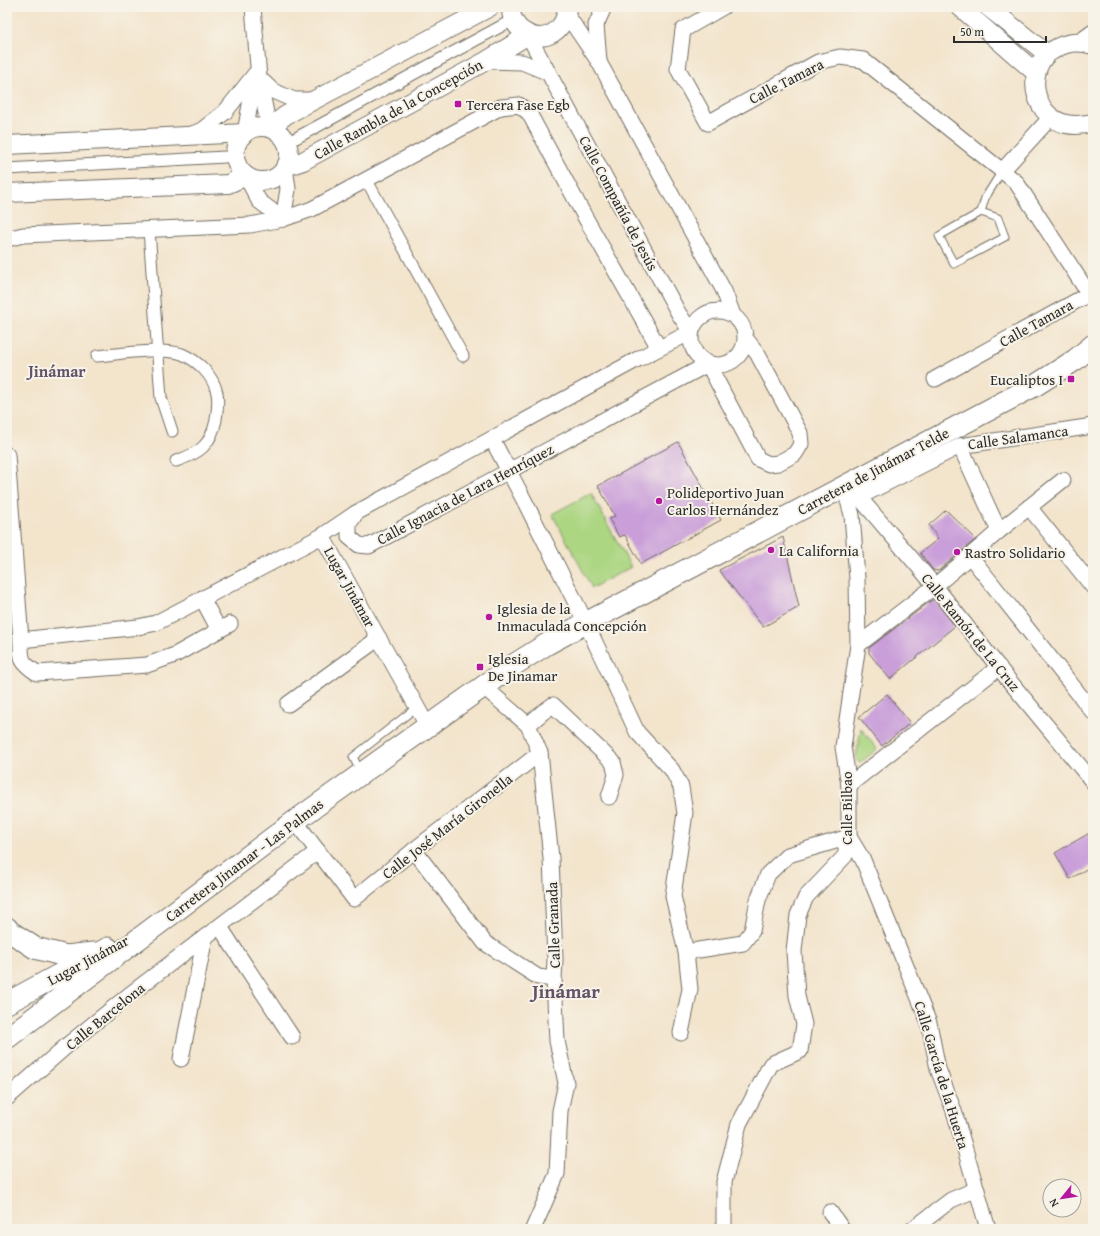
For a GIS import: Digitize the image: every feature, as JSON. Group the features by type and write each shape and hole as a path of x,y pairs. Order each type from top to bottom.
{"main road":[{"name":"Carretera de Jinámar Telde","path":"484,687 524,658 586,623 851,491 1036,385 1075,360 1093,345"},
{"name":"Carretera Jinamar - Las Palmas","path":"7,1038 295,821 428,727 449,710 484,687"},
{"name":"Lugar Jinámar","path":"7,1004 169,917"},
{"path":"7,928 9,931 35,948 66,956 100,953"}],"street":[{"path":"253,7 257,71 269,128"},
{"path":"269,128 286,115 490,7"},
{"path":"567,11 583,7"},
{"path":"599,62 596,25 604,7"},
{"name":"Calle Tamara","path":"723,7 683,30 678,69 708,123 818,62 840,56 863,60 1016,182 1089,294 935,379"},
{"path":"960,7 1036,73"},
{"path":"988,7 1047,54"},
{"path":"296,138 509,15 512,17 518,28 528,35 540,37 552,34 562,26 567,11"},
{"path":"567,11 599,62 724,291 733,315"},
{"name":"Calle Rambla de la Concepción","path":"285,168 303,161 486,61 528,35"},
{"name":"Calle Compañía de Jesús","path":"528,35 679,314 691,332"},
{"path":"1088,40 1062,45 1047,54 1036,73 1035,85 1037,97 1042,108 1051,117 1064,124 1079,126 1093,122"},
{"path":"486,61 522,62 549,73"},
{"path":"257,71 273,91 294,100 316,100"},
{"path":"245,133 257,71"},
{"path":"186,136 202,130 225,112 257,71"},
{"path":"7,239 23,235 250,225 283,219 312,209 501,106 519,105 529,113 585,217 659,348"},
{"path":"1002,171 1051,117"},
{"path":"269,128 278,132 288,148 288,158 285,168 288,189 283,219 259,201 236,160 235,150 238,140 252,129 269,128"},
{"path":"7,145 245,133"},
{"path":"7,169 225,157"},
{"path":"246,176 254,180 272,179 285,168"},
{"path":"7,194 228,184 246,176"},
{"path":"366,179 462,356"},
{"path":"288,189 292,197 301,205 312,209"},
{"path":"250,225 259,201"},
{"path":"149,230 161,398 172,430"},
{"path":"720,311 733,315 740,321 746,339 757,353 800,433 801,444 795,454 778,463 769,464 758,459 708,364 698,356 691,345 691,332 697,320 708,312 720,311"},
{"path":"21,640 138,628 156,623 322,536 356,513 691,332"},
{"path":"708,364 721,366 733,361 742,352 746,339"},
{"path":"97,356 158,351 181,354 198,363 212,379 217,394 218,408 214,431 203,447 190,456 176,461"},
{"name":"Calle Ignacia de Lara Henríquez","path":"349,537 360,545 369,546 708,364"},
{"name":"Calle Salamanca","path":"851,491 960,446 1093,426"},
{"path":"492,439 586,623 637,732 672,770 681,787 685,813 673,896 686,952 690,989 681,1033"},
{"path":"960,446 1000,531"},
{"path":"7,455 21,656 27,666 37,673 147,665 175,655 224,627 202,598"},
{"path":"858,645 935,586 1063,480"},
{"name":"Calle Ramón de La Cruz","path":"851,491 935,586 1093,782"},
{"name":"Calle Bilbao","path":"724,1229 724,1182 739,1124 771,1064 800,1051 804,1024 797,996 794,951 798,915 806,897 845,856 849,837 849,785 843,747 858,645 857,578 851,491"},
{"path":"1030,507 1093,587"},
{"path":"322,536 349,537 349,524 356,513"},
{"name":"Lugar Jinámar","path":"322,536 428,727"},
{"path":"970,556 1093,712"},
{"name":"Lugar Jinámar","path":"288,704 379,638"},
{"path":"849,785 999,667"},
{"name":"Calle Granada","path":"484,687 528,725 540,753 551,858 557,1041 566,1083 560,1111 557,1174 533,1229"},
{"path":"528,725 553,705 613,762 616,775 609,797"},
{"name":"Calle José María Gironella","path":"318,851 354,899 414,850 540,753"},
{"path":"295,821 318,851"},
{"path":"686,952 743,943 752,931 758,900 768,874 788,855 849,837"},
{"name":"Calle García de la Huerta","path":"849,837 863,860 929,1023 938,1069 954,1111 988,1229"},
{"path":"414,850 485,944 538,977 554,979"},
{"name":"Calle Barcelona","path":"7,1098 71,1042 123,1000 318,851"},
{"path":"220,927 292,1037"},
{"path":"181,1059 205,937"},
{"path":"913,1229 951,1200 977,1189"},
{"path":"830,1212 842,1229"}],"lane":[{"path":"981,212 998,218 1005,237 954,264 939,236 981,212 985,198 1002,171"},
{"path":"362,774 354,757 417,708"}],"green space":[{"path":"591,493 631,567 592,588 552,514"},
{"path":"861,728 877,749 860,763 856,758"}],"building":[{"name":"Polideportivo Juan Carlos Hernández","path":"678,442 721,520 641,564 625,535 619,537 609,519 615,516 598,486"},
{"path":"946,510 976,539 938,571 933,570 920,553 938,539 929,525"},
{"path":"783,537 799,607 763,627 719,570"},
{"path":"934,600 955,626 890,679 869,653 869,648"},
{"path":"887,694 910,723 882,746 859,717"},
{"path":"1093,831 1093,865 1070,879 1055,853"}],"place":[{"name":"Tercera Fase Egb","path":"458,104"},
{"name":"Eucaliptos I","path":"1071,379"},
{"name":"Polideportivo Juan Carlos Hernández","path":"659,501"},
{"name":"La California","path":"771,550"},
{"name":"Rastro Solidario","path":"957,552"},
{"name":"Iglesia de la Inmaculada Concepción","path":"489,617"},
{"name":"Iglesia De Jinamar","path":"480,667"}],"district":[{"name":"Jinámar","path":"57,371"},
{"name":"Jinámar","path":"566,991"}]}
